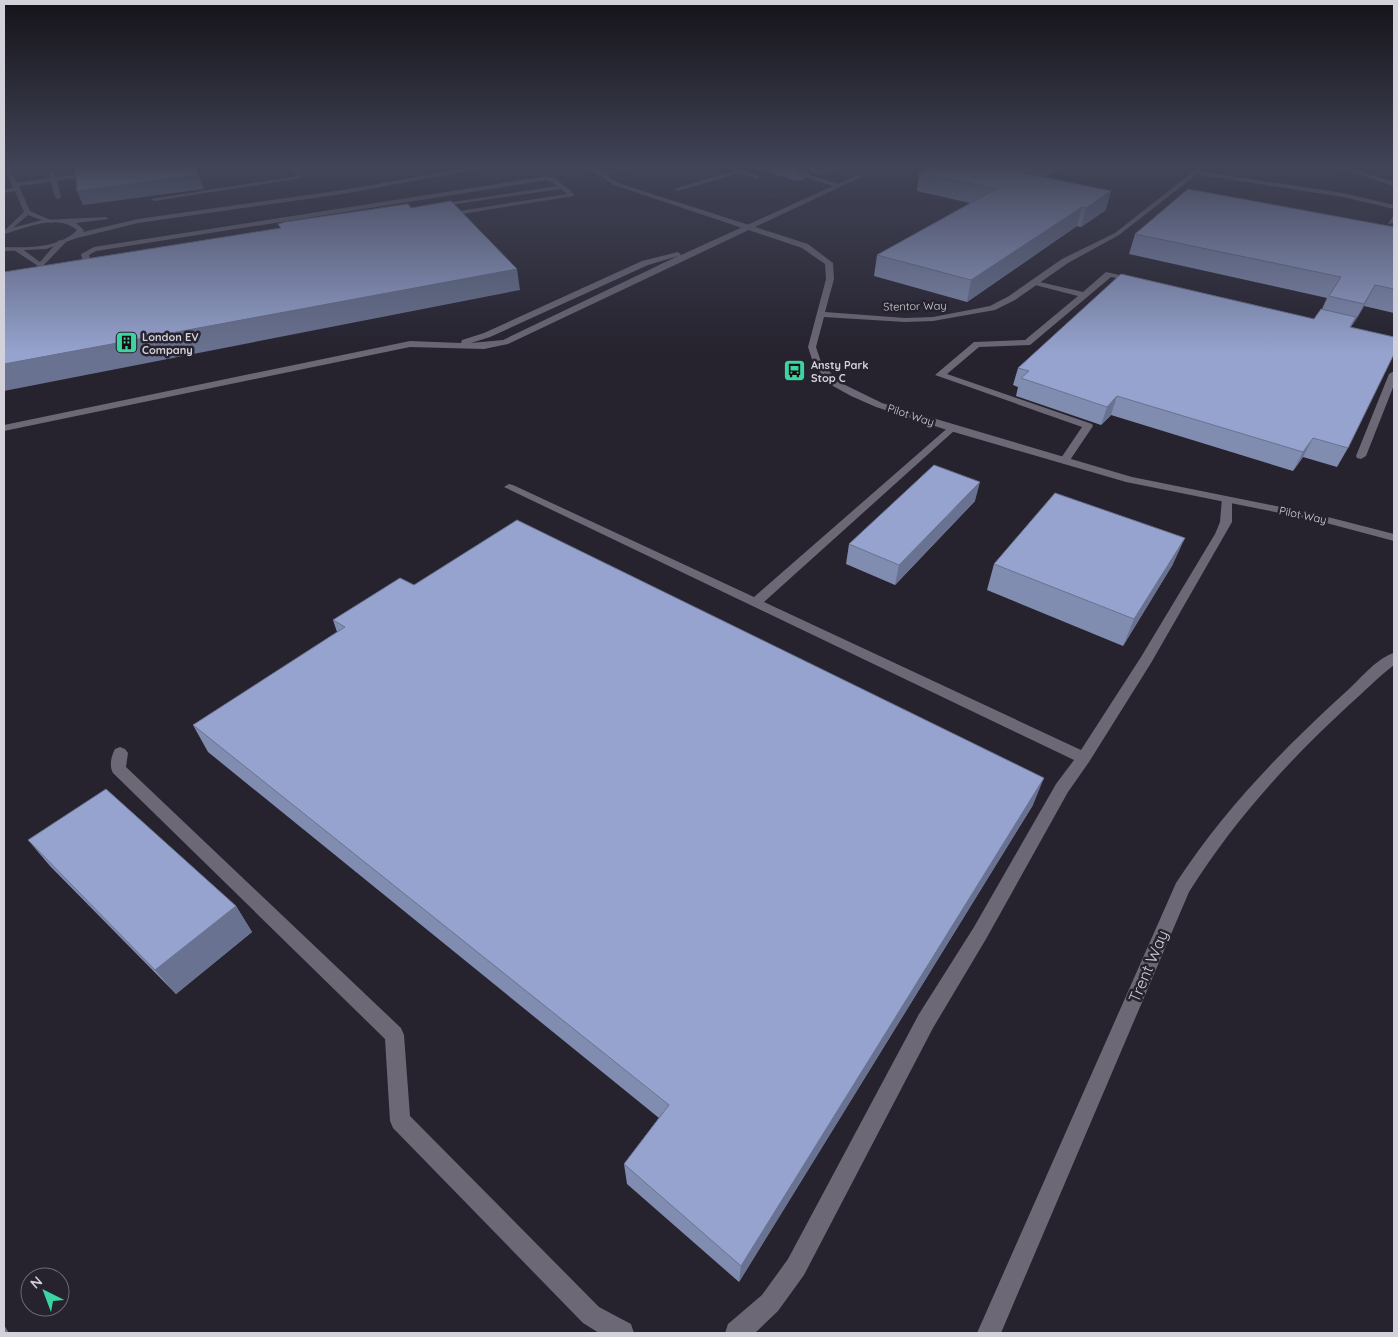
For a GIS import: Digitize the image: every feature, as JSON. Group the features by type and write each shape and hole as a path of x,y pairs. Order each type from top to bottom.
{"street":[{"path":"76,236 80,229"},
{"path":"9,250 62,242 102,229"},
{"path":"90,275 85,254 94,249 219,229"},
{"path":"4,428 410,344 484,346 505,342 744,229"},
{"name":"Pilot Way","path":"751,229 805,246 828,263 830,279 812,347 817,362 836,384 879,405 1130,480 1316,517 1369,530 1394,540"},
{"name":"Stentor Way","path":"822,314 905,320 963,316 992,308 1012,298 1065,261 1123,229"},
{"path":"9,250 41,270 48,255 62,242"},
{"path":"460,344 487,335 644,263 697,250"},
{"path":"87,262 97,261"},
{"path":"80,276 99,273"},
{"path":"1064,461 1088,426 940,375 977,344 1027,343 1109,274 1147,282"},
{"path":"1034,282 1084,295"},
{"path":"1361,456 1394,374"},
{"path":"509,487 1084,758"},
{"path":"737,1333 770,1303 796,1267 926,1021 980,933 1062,788 1084,758 1221,534 1226,522 1226,500"},
{"name":"Trent Way","path":"990,1333 1178,898 1198,863 1274,770 1318,725 1394,658"},
{"path":"120,752 118,769 394,1035 400,1121 591,1315 622,1333"}],"lane":[{"path":"756,602 951,428"}],"building":[{"name":"London EV Company","path":"272,229 479,229 517,269 4,364 4,272"},
{"path":"923,229 1048,229 971,280 877,255"},
{"path":"1140,229 1394,229 1394,289 1375,285 1364,304 1329,296 1341,277 1135,234"},
{"path":"1121,274 1314,319 1321,309 1356,317 1350,327 1394,337 1394,354 1348,448 1313,438 1303,452 1117,396 1107,407 1021,378 1029,371 1018,368"},
{"path":"934,465 980,482 899,565 849,544"},
{"path":"1055,493 1185,538 1134,619 994,564"},
{"path":"517,520 1044,778 741,1266 624,1164 669,1105 193,725 345,627 333,620 400,578 414,585"},
{"path":"106,789 236,906 155,970 28,840"}],"place":[{"name":"London EV Company","path":"126,343"},
{"name":"Ansty Park Stop C","path":"795,371"}]}
